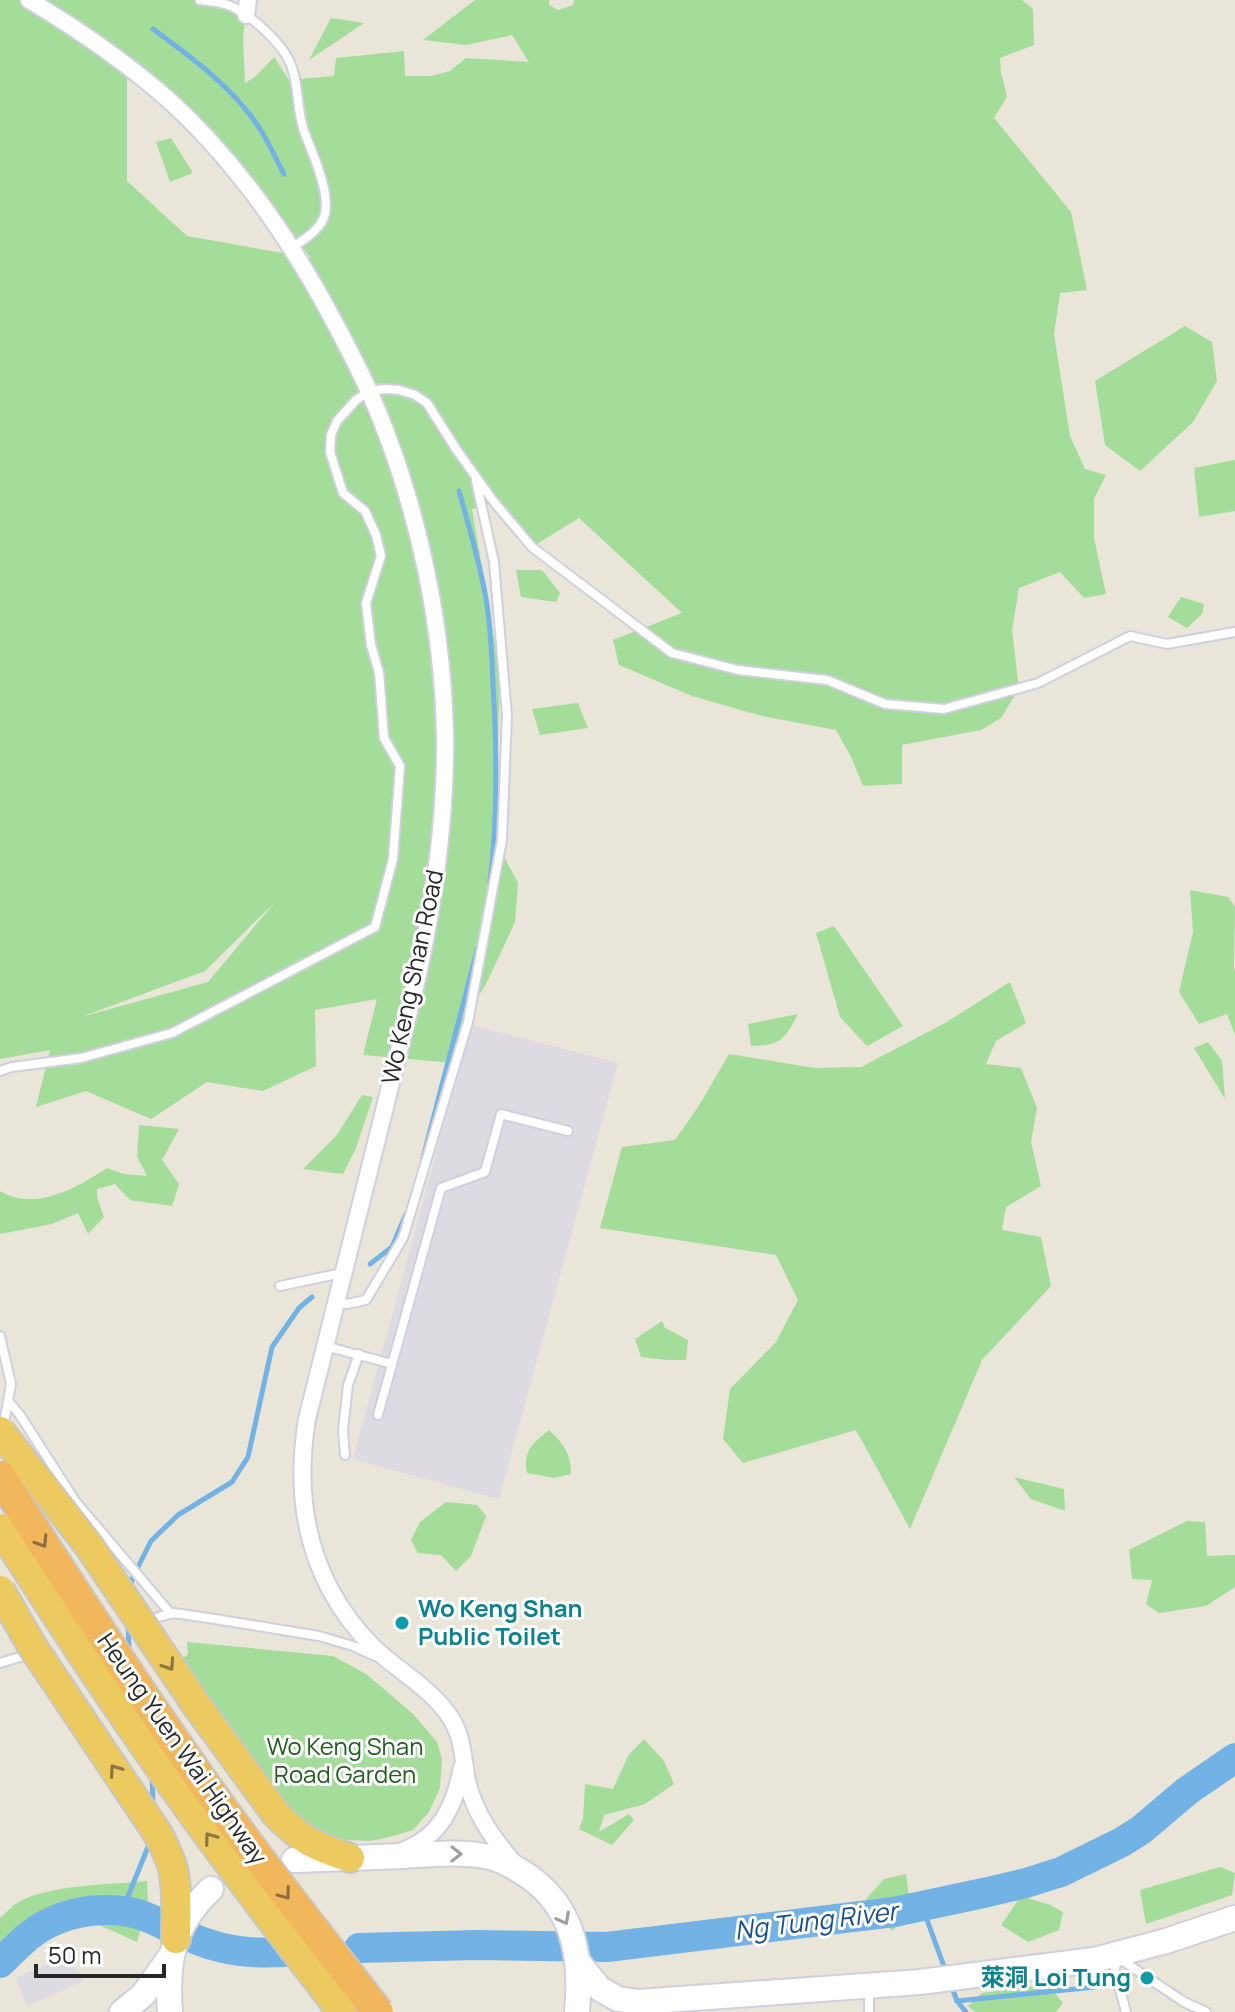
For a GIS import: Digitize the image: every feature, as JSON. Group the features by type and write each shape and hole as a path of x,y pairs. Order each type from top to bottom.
{"highway":[{"path":"0,1434 89,1546 197,1706 276,1814 308,1843 350,1858"},
{"name":"Heung Yuen Wai Highway","path":"0,1476 119,1661 199,1776 282,1890 378,2012"},
{"name":"Heung Yuen Wai Highway","path":"0,1528 60,1622 176,1791 342,2012"},
{"path":"0,1590 32,1646 158,1834 173,1869 194,1900 168,1961"}],"main road":[{"path":"294,1860 449,1854 480,1855 504,1862 530,1878 551,1897 568,1924 585,1998 638,2002 869,1986 1094,1960 1116,1956 1235,1918"},
{"path":"122,2012 143,1995 168,1961"},
{"path":"168,1961 170,2012"},
{"path":"681,2012 751,1994"}],"street":[{"name":"Wo Keng Shan Road","path":"29,0 107,50 144,79 173,104 232,167 292,248 320,295 369,391 406,490 427,577 441,675 444,768 439,851 426,936 307,1419 302,1449 302,1496 308,1536 325,1579 344,1613 375,1649 426,1691 449,1715 455,1725 472,1798 480,1818 501,1848 530,1878"},
{"path":"388,1856 420,1843 441,1823 453,1804 464,1758"}],"lane":[{"path":"200,0 247,8 281,46 293,70 299,116 326,205 322,220 314,232 292,248"},
{"path":"0,1071 81,1058 172,1033 375,927 393,859 400,766 384,738 379,672 371,645 366,603 381,556 365,511 343,493 330,452 331,435 337,421 369,391 392,389 406,392 427,403 475,476 532,547 672,653 738,670 827,680 885,704 944,709 1038,683 1130,636 1167,644 1235,632"},
{"path":"336,1302 347,1304 366,1300 403,1238 468,1022 502,840 507,716 500,615 494,562 475,476"},
{"path":"378,1415 441,1188 485,1172 501,1114 568,1131"},
{"path":"280,1286 343,1272"},
{"path":"0,1336 11,1384 0,1434"},
{"path":"325,1346 392,1364"},
{"path":"345,1455 343,1430 348,1385 359,1354"},
{"path":"8,1401 75,1501 171,1614"},
{"path":"134,1624 171,1614 319,1636 353,1646 398,1668"},
{"path":"59,1646 119,1628"},
{"path":"0,1663 45,1650"},
{"path":"1116,1956 1115,1970 1126,2012"},
{"path":"1116,1956 1166,1991 1206,2012"},
{"path":"869,1986 869,2012"}],"shaded area":[{"path":"471,1025 618,1063 499,1499 353,1459"},
{"path":"57,1960 77,1970 83,1981 27,2006 16,1978"}],"green space":[{"path":"0,0 193,0 246,15 243,37 245,83 274,57 289,80 334,76 336,58 404,51 405,76 431,76 450,71 466,58 529,62 512,35 466,45 423,40 475,0 549,0 549,5 558,10 573,5 574,0 1022,0 1033,9 1034,45 1000,58 1007,97 994,118 1071,212 1087,290 1060,293 1054,334 1070,436 1085,469 1106,475 1094,499 1094,538 1106,594 1084,598 1060,572 1019,588 1012,630 1019,689 1001,718 981,730 902,745 902,784 863,786 836,730 762,716 692,696 619,665 613,640 682,613 579,518 532,547 449,433 494,502 472,509 500,674 495,840 518,883 515,922 487,982 464,1020 453,1063 363,1055 377,999 315,1010 316,1066 263,1091 207,1082 151,1119 86,1091 36,1107 50,1050 0,1059","holes":["127,63 244,171 311,258 187,236 127,181","275,902 208,982 81,1017 205,971"]},
{"path":"331,18 364,23 309,60"},
{"path":"171,138 193,173 170,182 156,142"},
{"path":"1185,326 1212,342 1217,381 1193,422 1140,471 1105,445 1095,381"},
{"path":"1235,460 1235,511 1199,517 1194,468"},
{"path":"516,570 542,570 560,593 556,602 521,597"},
{"path":"1181,597 1204,604 1202,614 1187,628 1168,617"},
{"path":"578,703 588,728 540,735 532,709"},
{"path":"1190,890 1228,897 1235,907 1235,1035 1227,1014 1199,1024 1179,992 1193,932"},
{"path":"834,926 903,1026 867,1046 840,1017 816,933"},
{"path":"1010,982 1026,1023 996,1041 986,1064 1021,1068 1037,1108 1031,1142 1041,1186 1006,1207 1002,1230 1041,1237 1051,1286 982,1360 910,1529 856,1430 743,1463 723,1439 730,1389 776,1342 798,1300 776,1255 600,1228 622,1147 675,1140 729,1054 815,1068 861,1067 945,1023"},
{"path":"798,1014 780,1039 769,1045 751,1046 748,1024"},
{"path":"1208,1042 1222,1061 1225,1099 1194,1048"},
{"path":"362,1095 373,1097 356,1148 343,1174 303,1169 337,1135"},
{"path":"139,1125 179,1129 162,1160 179,1184 172,1206 130,1200 115,1184 97,1189 104,1217 88,1234 78,1213 52,1224 0,1234 0,1191 14,1197 42,1198 69,1190 107,1168 124,1174 147,1176 137,1156"},
{"path":"662,1321 665,1328 688,1340 686,1360 641,1357 635,1339"},
{"path":"549,1430 565,1449 571,1474 554,1478 527,1473 526,1458 530,1448"},
{"path":"1014,1477 1064,1489 1065,1511 1031,1499"},
{"path":"446,1502 477,1505 486,1516 471,1556 456,1571 441,1555 418,1553 411,1540 420,1522"},
{"path":"1187,1521 1205,1522 1207,1556 1235,1555 1235,1587 1206,1606 1159,1613 1146,1604 1152,1580 1132,1579 1129,1550"},
{"name":"Wo Keng Shan Road Garden","path":"187,1642 333,1656 366,1674 413,1714 437,1742 442,1759 440,1788 429,1812 413,1830 370,1841 332,1836 306,1824 287,1808 180,1661 188,1654"},
{"path":"644,1739 664,1761 674,1784 645,1804 604,1815 599,1832 629,1814 634,1820 612,1845 579,1829 583,1819 585,1784 613,1789 628,1756"},
{"path":"1220,1867 1235,1873 1232,1895 1146,1924 1140,1890"},
{"path":"906,1874 907,1905 892,1931 866,1899 884,1879"},
{"path":"147,1881 148,1905 137,1942 97,1924 35,1937 17,1966 0,1978 0,1918 14,1905 60,1889"},
{"path":"1021,1896 1063,1912 1059,1930 1028,1942 1001,1925"},
{"path":"1049,1986 1063,2003 1056,2012 975,2012 968,2006 982,1993"}],"waterway":[{"path":"153,29 211,74 238,100 260,129 284,174"},
{"path":"459,491 481,572 490,631 496,784 490,882"},
{"path":"423,1158 478,947"},
{"path":"370,1264 392,1247 406,1214"},
{"path":"131,1588 132,1579 151,1541 178,1515 232,1482 248,1457 272,1347 299,1308 312,1297"},
{"path":"128,1622 129,1652"},
{"name":"Ng Tung River","path":"359,1948 476,1945 607,1947 894,1912 988,1892 1061,1872 1122,1842 1235,1758"},
{"path":"152,1774 153,1804"},
{"path":"122,1911 150,1842"},
{"path":"922,1906 946,1972"},
{"name":"Ng Tung River","path":"0,1963 47,1924 69,1915 104,1910 138,1914 221,1948 285,1952"},
{"path":"951,1985 957,2001 966,2012"},
{"path":"957,2001 1095,1987"}],"place":[{"name":"Wo Keng Shan Public Toilet","path":"402,1623"},
{"name":"萊洞 Loi Tung","path":"1147,1978"}]}
